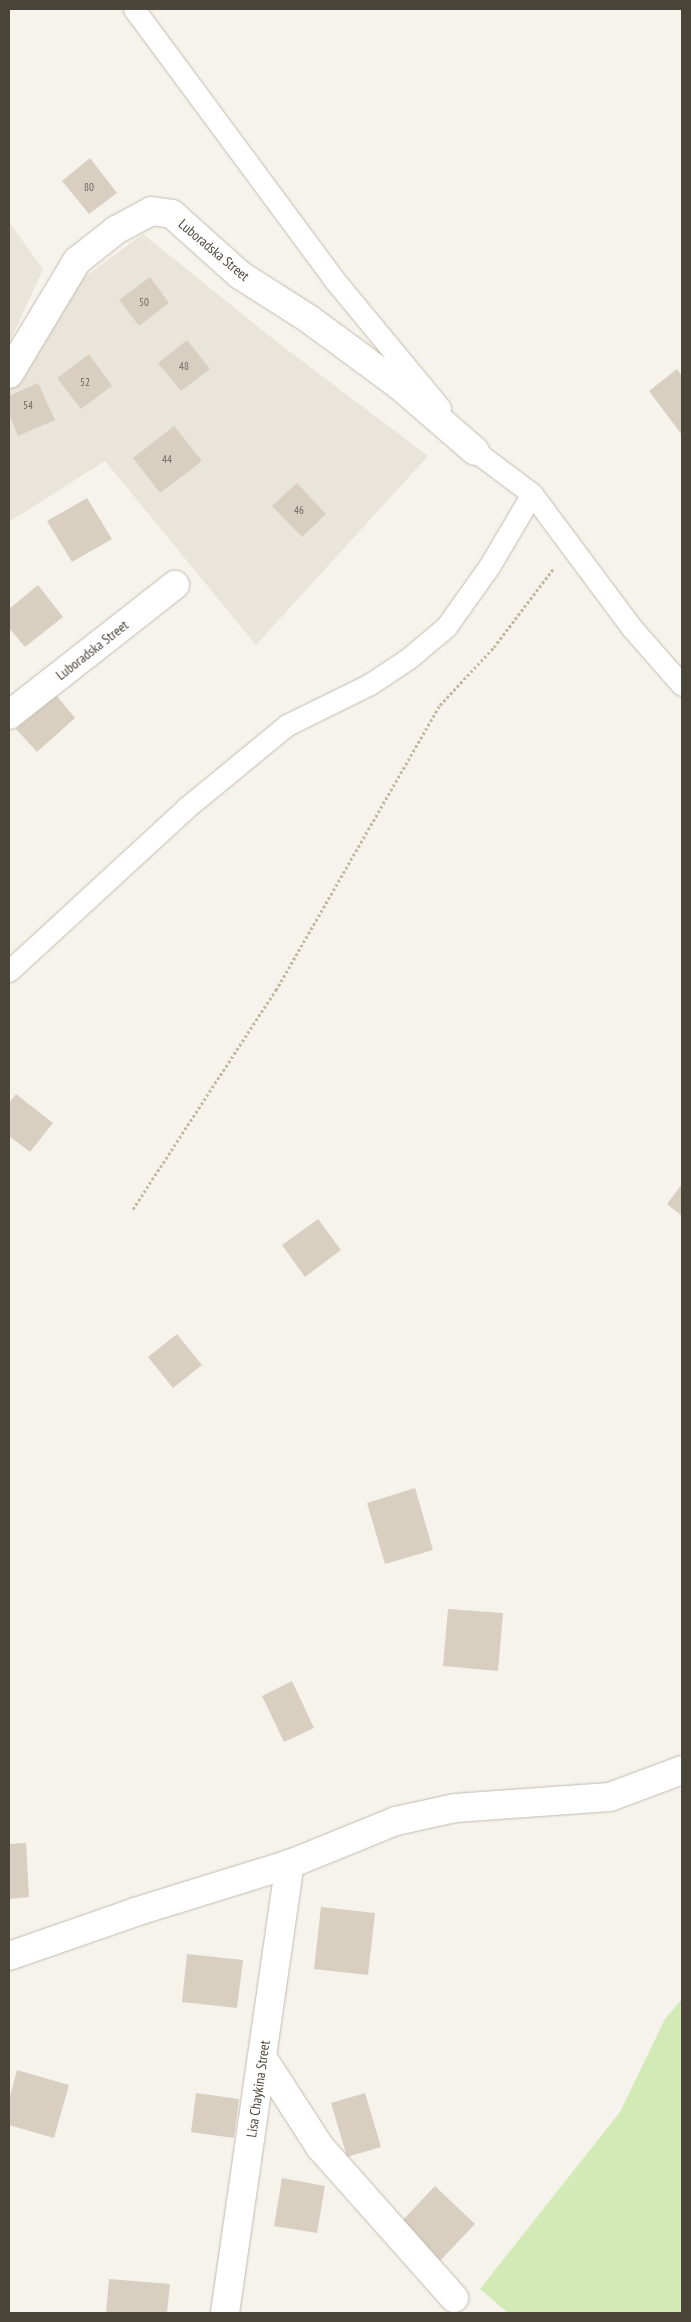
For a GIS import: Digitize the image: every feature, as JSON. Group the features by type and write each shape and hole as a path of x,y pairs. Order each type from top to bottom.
{"street":[{"name":"Luboradska Street","path":"9,374 77,261 116,230 151,211 172,214 240,275 309,319 400,386 474,451"},
{"name":"Luboradska Street","path":"9,715 175,586"},
{"path":"9,1956 135,1912 290,1864 396,1821 455,1808 610,1797 682,1770"},
{"name":"Lisa Chaykina Street","path":"225,2313 290,1864"},
{"path":"262,2057 320,2148 454,2298"}],"lane":[{"path":"134,9 332,277 474,451 532,494 631,627 682,685"},
{"path":"9,971 186,808 287,725 370,684 409,658 446,627 490,565 532,494"}],"path":[{"path":"133,1209 276,990 440,704 494,646 571,546"}],"shaded area":[{"path":"9,222 43,269 9,344"},
{"path":"143,234 277,342 428,456 256,645 105,461 9,522 9,385 82,279"}],"green space":[{"path":"682,1999 682,2313 508,2313 480,2289 620,2112 665,2019"}],"building":[{"path":"90,158 117,193 89,214 62,181"},
{"path":"150,277 169,303 139,326 119,300"},
{"path":"187,340 210,369 181,391 158,363"},
{"path":"89,354 112,386 81,409 57,378"},
{"path":"677,369 682,376 682,435 649,391"},
{"path":"38,383 55,420 18,436 9,414 9,396"},
{"path":"174,426 202,461 160,493 133,458"},
{"path":"297,483 326,514 302,537 272,506"},
{"path":"87,498 112,539 72,562 47,521"},
{"path":"38,585 63,617 25,647 9,628 9,609"},
{"path":"56,695 75,718 37,752 16,729"},
{"path":"16,1094 53,1123 30,1152 9,1136 9,1103"},
{"path":"682,1184 682,1216 667,1204"},
{"path":"318,1219 341,1250 305,1277 282,1245"},
{"path":"177,1334 202,1365 173,1388 148,1357"},
{"path":"415,1488 433,1550 385,1564 367,1503"},
{"path":"448,1609 503,1613 498,1671 443,1666"},
{"path":"292,1681 314,1728 284,1742 262,1696"},
{"path":"26,1843 29,1897 9,1899 9,1844"},
{"path":"321,1907 375,1913 368,1975 314,1969"},
{"path":"187,1954 243,1960 237,2008 182,2002"},
{"path":"17,2070 69,2085 54,2138 9,2125 9,2100"},
{"path":"196,2093 239,2099 234,2138 191,2132"},
{"path":"365,2093 381,2147 347,2157 331,2103"},
{"path":"282,2178 325,2186 317,2233 274,2226"},
{"path":"435,2186 475,2224 440,2261 400,2223"},
{"path":"109,2279 170,2284 167,2313 106,2313"}]}
